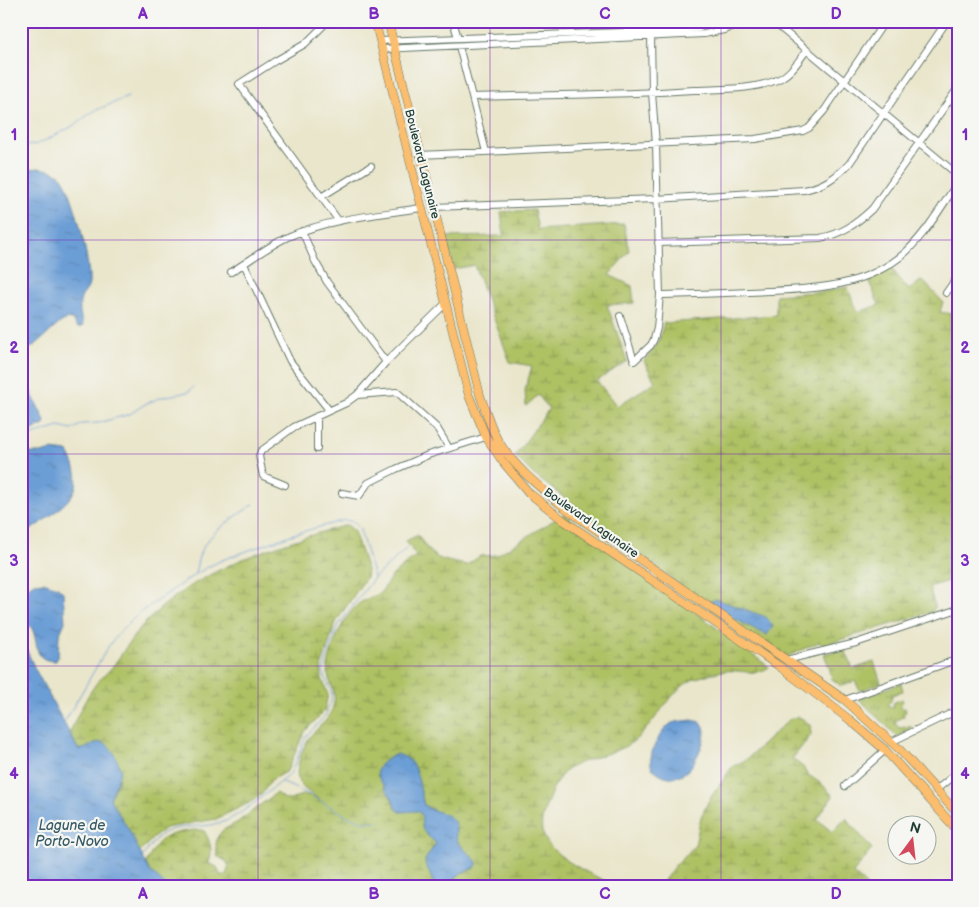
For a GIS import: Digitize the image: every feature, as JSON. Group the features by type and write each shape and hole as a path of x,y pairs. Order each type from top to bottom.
{"main road":[{"name":"Boulevard Lagunaire","path":"375,21 469,396 486,437 518,481 563,520 779,666 850,720 885,750 958,831"},
{"name":"Boulevard Lagunaire","path":"388,21 480,395 498,441 537,486 568,512 845,700 891,742 958,814"}],"street":[{"path":"328,21 305,44 239,84 338,220"},
{"path":"454,21 458,38"},
{"path":"620,316 634,361 651,345 654,339 660,295 656,144 652,93 650,21"},
{"path":"380,41 393,45 459,46 651,34 699,28 724,21"},
{"path":"382,49 393,45 458,38 704,34 724,30 746,21"},
{"path":"772,21 958,175"},
{"path":"420,155 756,139 803,131 809,128 824,111 885,21"},
{"path":"433,207 656,199 804,190 821,185 834,178 849,164 948,21"},
{"path":"459,46 486,152"},
{"path":"472,97 652,93 730,88 773,81 789,73 807,50"},
{"path":"658,243 820,238 832,236 858,222 872,208 958,88"},
{"path":"321,197 371,166"},
{"path":"660,295 729,294 813,289 855,281 884,268 906,252 928,227 958,182"},
{"path":"231,272 274,244 302,231 338,220 421,208"},
{"path":"302,231 314,261 326,282 386,362"},
{"path":"244,264 290,361 329,410"},
{"path":"946,293 958,276"},
{"path":"285,485 263,476 260,453 294,427 346,403 357,395 386,362 445,304"},
{"path":"357,395 397,392 431,422 449,448"},
{"path":"317,416 317,448"},
{"path":"342,493 359,496 368,483 396,469 449,448 486,437"},
{"path":"786,660 856,643 958,609"},
{"path":"845,700 958,659"},
{"path":"891,742 958,710"},
{"path":"845,786 885,750"},
{"path":"936,790 958,772"}],"green space":[{"path":"534,210 538,230 624,224 629,251 609,275 632,286 634,303 607,305 627,361 597,381 617,406 655,382 644,361 658,343 664,323 776,315 776,295 829,291 847,287 858,312 879,305 869,281 891,268 909,290 922,280 943,302 940,312 958,315 958,600 954,601 948,581 929,587 935,607 931,612 823,645 819,642 779,660 533,474 515,456 549,409 538,395 526,406 525,390 532,366 510,362 474,265 454,269 446,237 504,236 501,212"},
{"path":"564,514 769,667 759,672 721,672 708,674 692,680 676,692 647,728 631,743 575,765 564,772 558,779 551,792 542,818 543,834 555,851 564,858 616,886 447,886 461,873 474,869 463,847 456,839 456,828 437,812 424,805 416,771 384,789 392,799 395,808 400,812 417,811 425,820 436,843 425,860 436,886 166,886 149,870 146,863 161,840 172,835 198,830 204,831 209,841 211,852 209,864 217,867 220,875 226,875 229,866 226,861 217,856 216,844 218,836 223,830 238,822 276,793 286,800 307,795 319,800 301,785 297,771 300,756 306,743 332,710 334,697 328,677 328,666 332,649 339,631 349,614 361,602 379,594 392,576 416,556 406,541 418,535 428,550 438,558 467,565 480,556 497,555"},
{"path":"347,525 354,532 367,570 366,577 336,622 321,667 322,679 328,694 324,712 305,731 287,771 271,780 262,794 249,803 216,819 165,828 140,852 110,799 119,778 97,742 82,750 78,749 70,732 91,690 113,666 142,626 163,606 186,589 211,574 264,551"},
{"path":"845,649 853,669 874,662 881,683 860,691 855,681 841,686 831,678 830,669 824,654"},
{"path":"901,683 903,691 892,695 891,701 887,705 894,708 893,703 902,699 903,702 900,705 902,709 905,708 906,712 903,713 904,716 894,722 899,728 911,726 911,729 898,737 859,699"},
{"path":"798,717 810,725 811,735 792,759 833,796 817,819 832,832 846,818 872,849 853,873 867,886 660,886 676,864 695,845 701,817 709,800 732,767 747,759 791,718"}],"water":[{"path":"39,168 59,174 66,183 76,210 84,244 89,285 82,296 80,304 83,326 78,328 72,320 66,319 34,346 21,352 21,170"},
{"path":"21,378 26,382 45,421 44,425 21,435"},
{"path":"52,450 68,452 74,464 76,486 68,500 61,507 21,537 21,453 41,453"},
{"path":"43,582 58,587 63,592 65,622 59,636 58,657 56,661 44,659 40,656 32,629 23,619 21,613 21,592 34,583"},
{"path":"716,599 766,617 773,626 767,635 720,612 709,602"},
{"name":"Lagune de Porto-Novo","path":"21,637 35,669 78,749 84,749 99,742 108,746 114,754 121,770 110,799 129,830 149,870 166,886 21,886"},
{"path":"698,721 703,725 705,734 699,753 690,768 675,777 667,777 652,768 651,757 653,750 663,731 672,723"},
{"path":"396,754 410,761 414,767 424,805 452,819 458,842 477,862 476,867 461,873 447,886 436,886 434,884 425,863 436,843 422,828 422,816 418,811 400,812 379,779 378,769 380,765"}],"waterway":[{"path":"21,147 38,144 71,127 94,111 128,97"},
{"path":"21,441 26,437 59,427 72,430 82,424 98,423 130,414 145,404 162,397 188,392 194,387"},
{"path":"195,573 198,559 205,543 217,530 254,504"},
{"path":"65,721 108,647 119,633 138,614 188,579 222,560 294,534 345,520 354,522 359,527 374,577"},
{"path":"141,858 161,834 179,828 211,825 226,821 251,805 289,775 306,736 325,716 331,702 332,693 323,672 339,624 374,578 407,548"},
{"path":"281,782 306,793 347,816 365,822 378,821"}]}
